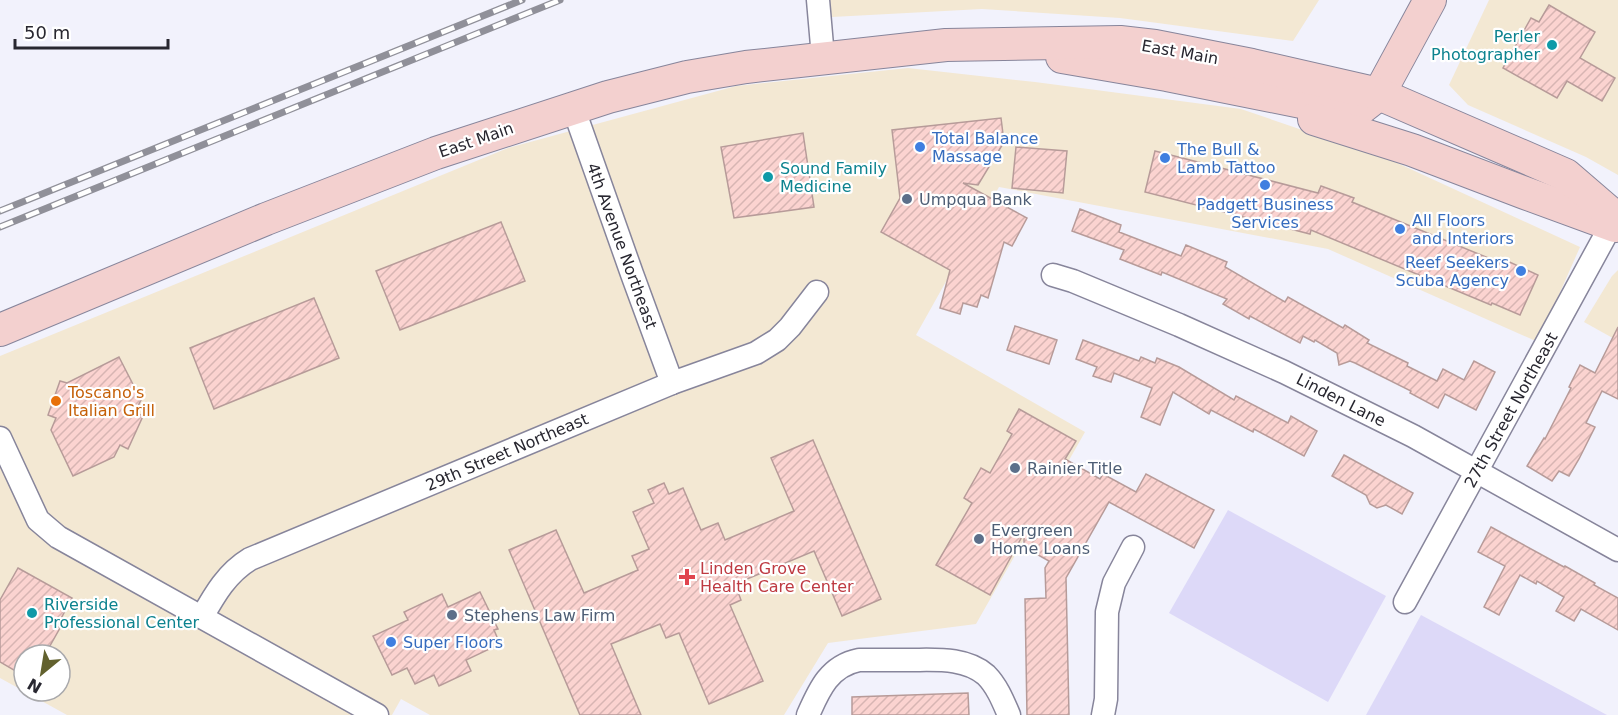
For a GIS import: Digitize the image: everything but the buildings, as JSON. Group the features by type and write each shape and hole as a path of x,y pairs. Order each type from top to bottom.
{"main road":[{"path":"1379,94 1430,0"},
{"name":"East Main","path":"0,330 266,219 436,153 573,107 687,77 746,66 946,45 1120,42 1155,46 1252,65 1379,94 1566,175 1616,222"},
{"name":"East Main","path":"977,45 1167,75 1346,111 1361,108 1379,94"},
{"name":"East Main","path":"1167,75 1257,99 1412,150 1525,193 1616,222"},
{"name":"East Main","path":"1379,94 1384,105 1405,126 1525,193"}],"street":[{"path":"818,0 823,57"},
{"name":"4th Avenue Northeast","path":"573,107 672,383"},
{"name":"27th Street Northeast","path":"1406,602 1616,222"},
{"name":"Linden Lane","path":"1053,275 1179,325 1284,372 1413,436 1618,550"},
{"name":"29th Street Northeast","path":"202,617 226,578 250,559 672,383 756,353 777,340 790,327 817,292"},
{"path":"0,438 35,514 43,526 70,544 377,715"},
{"path":"1103,715 1106,699 1107,612 1114,583 1133,546"},
{"path":"808,715 828,678 840,667 858,660 955,661 976,668 994,684 1009,715"}],"shaded area":[{"path":"830,0 1319,0 1293,41 1120,18 982,9 832,17 829,10"},
{"path":"1489,0 1618,0 1618,175 1586,157 1468,105 1449,85"},
{"path":"908,68 1241,109 1393,161 1580,247 1538,342 1328,249 999,187 916,335 1085,432 976,624 828,643 784,715 430,715 401,699 392,715 67,715 45,703 72,703 72,643 12,643 12,685 0,678 0,356 508,148 736,86"},
{"path":"1618,270 1618,341 1584,322"},
{"path":"1228,510 1386,596 1328,702 1169,613"},
{"path":"1421,615 1607,715 1366,715"}],"railway":[{"path":"0,211 522,0"},
{"path":"0,227 560,0"}],"place":[{"name":"Perler Photographer","path":"1552,45"},
{"name":"Total Balance Massage","path":"920,147"},
{"name":"The Bull & Lamb Tattoo","path":"1165,158"},
{"name":"Sound Family Medicine","path":"768,177"},
{"name":"Padgett Business Services","path":"1265,185"},
{"name":"Umpqua Bank","path":"907,199"},
{"name":"All Floors and Interiors","path":"1400,229"},
{"name":"Reef Seekers Scuba Agency","path":"1521,271"},
{"name":"Toscano's Italian Grill","path":"56,401"},
{"name":"Rainier Title","path":"1015,468"},
{"name":"Evergreen Home Loans","path":"979,539"},
{"name":"Linden Grove Health Care Center","path":"687,577"},
{"name":"Riverside Professional Center","path":"32,613"},
{"name":"Stephens Law Firm","path":"452,615"},
{"name":"Super Floors","path":"391,642"}]}
